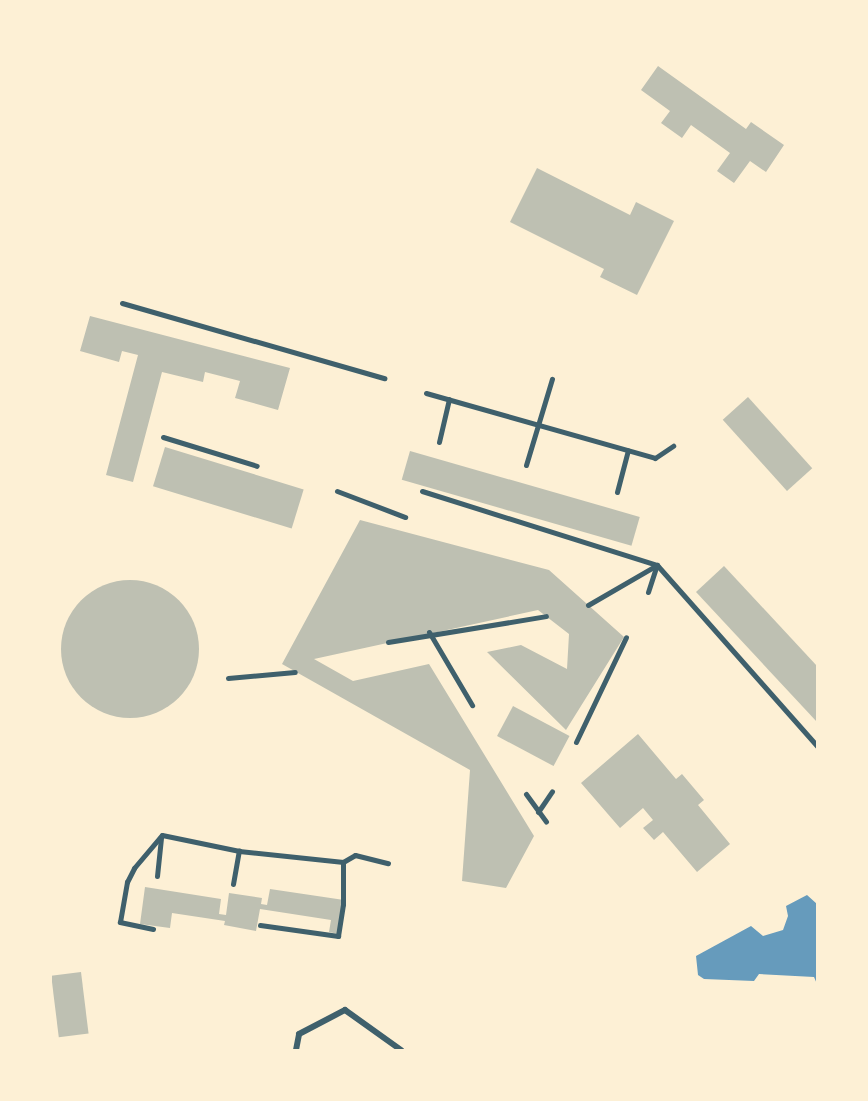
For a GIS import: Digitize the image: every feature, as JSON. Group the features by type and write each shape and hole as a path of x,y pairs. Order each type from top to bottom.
{"street":[{"path":"122,303 384,378"},
{"path":"526,465 552,379"},
{"path":"426,393 655,458 673,446"},
{"path":"439,442 449,399"},
{"path":"163,437 257,466"},
{"path":"617,492 628,450"},
{"path":"337,491 405,516"},
{"path":"422,491 657,565 817,746"},
{"path":"648,592 657,565"},
{"path":"588,605 657,565"},
{"path":"388,642 429,632 546,616"},
{"path":"429,632 472,705"},
{"path":"576,742 626,637"},
{"path":"228,678 295,672"},
{"path":"538,812 552,791"},
{"path":"526,795 546,822"},
{"path":"162,835 239,850 343,862 355,855 388,863"},
{"path":"157,876 162,835"},
{"path":"153,929 120,922 127,882 162,835"},
{"path":"233,884 239,850"},
{"path":"260,925 338,936 343,904 343,862"},
{"path":"296,1050 299,1034 345,1011 402,1050"}],"water":[{"path":"807,895 817,904 817,984 814,977 759,974 754,981 704,979 698,975 696,956 751,926 763,936 783,930 788,916 786,906"}],"building":[{"path":"658,66 746,129 751,122 784,145 766,172 750,161 734,183 717,171 730,153 691,125 682,138 661,123 670,111 641,90"},
{"path":"537,168 630,215 636,202 674,221 637,295 600,277 604,269 510,222"},
{"path":"90,316 290,368 278,410 235,398 240,381 205,372 203,382 162,372 133,482 106,475 138,355 122,351 119,362 80,351"},
{"path":"748,397 812,468 787,491 723,420"},
{"path":"165,447 304,489 292,529 153,486"},
{"path":"410,451 640,517 631,546 402,480"},
{"path":"360,520 549,570 624,637 566,730 487,652 521,645 567,669 569,634 538,610 314,659 353,681 429,664 534,836 506,888 462,881 470,770 282,664"},
{"path":"724,566 817,666 817,722 696,592"},
{"path":"130,580 156,585 179,600 194,623 199,649 194,675 179,698 156,713 130,718 104,713 81,698 66,675 61,649 66,623 81,600 104,585"},
{"path":"513,706 570,736 554,766 497,736"},
{"path":"638,734 676,779 682,774 704,800 698,805 730,844 697,872 663,832 654,840 643,828 653,820 643,808 620,828 581,783"},
{"path":"145,887 221,899 219,914 226,915 229,893 262,898 261,904 267,905 270,889 344,900 338,934 329,932 331,920 260,909 256,931 224,925 225,921 172,913 170,928 140,924"},
{"path":"81,972 89,1034 59,1037 51,976"}]}
